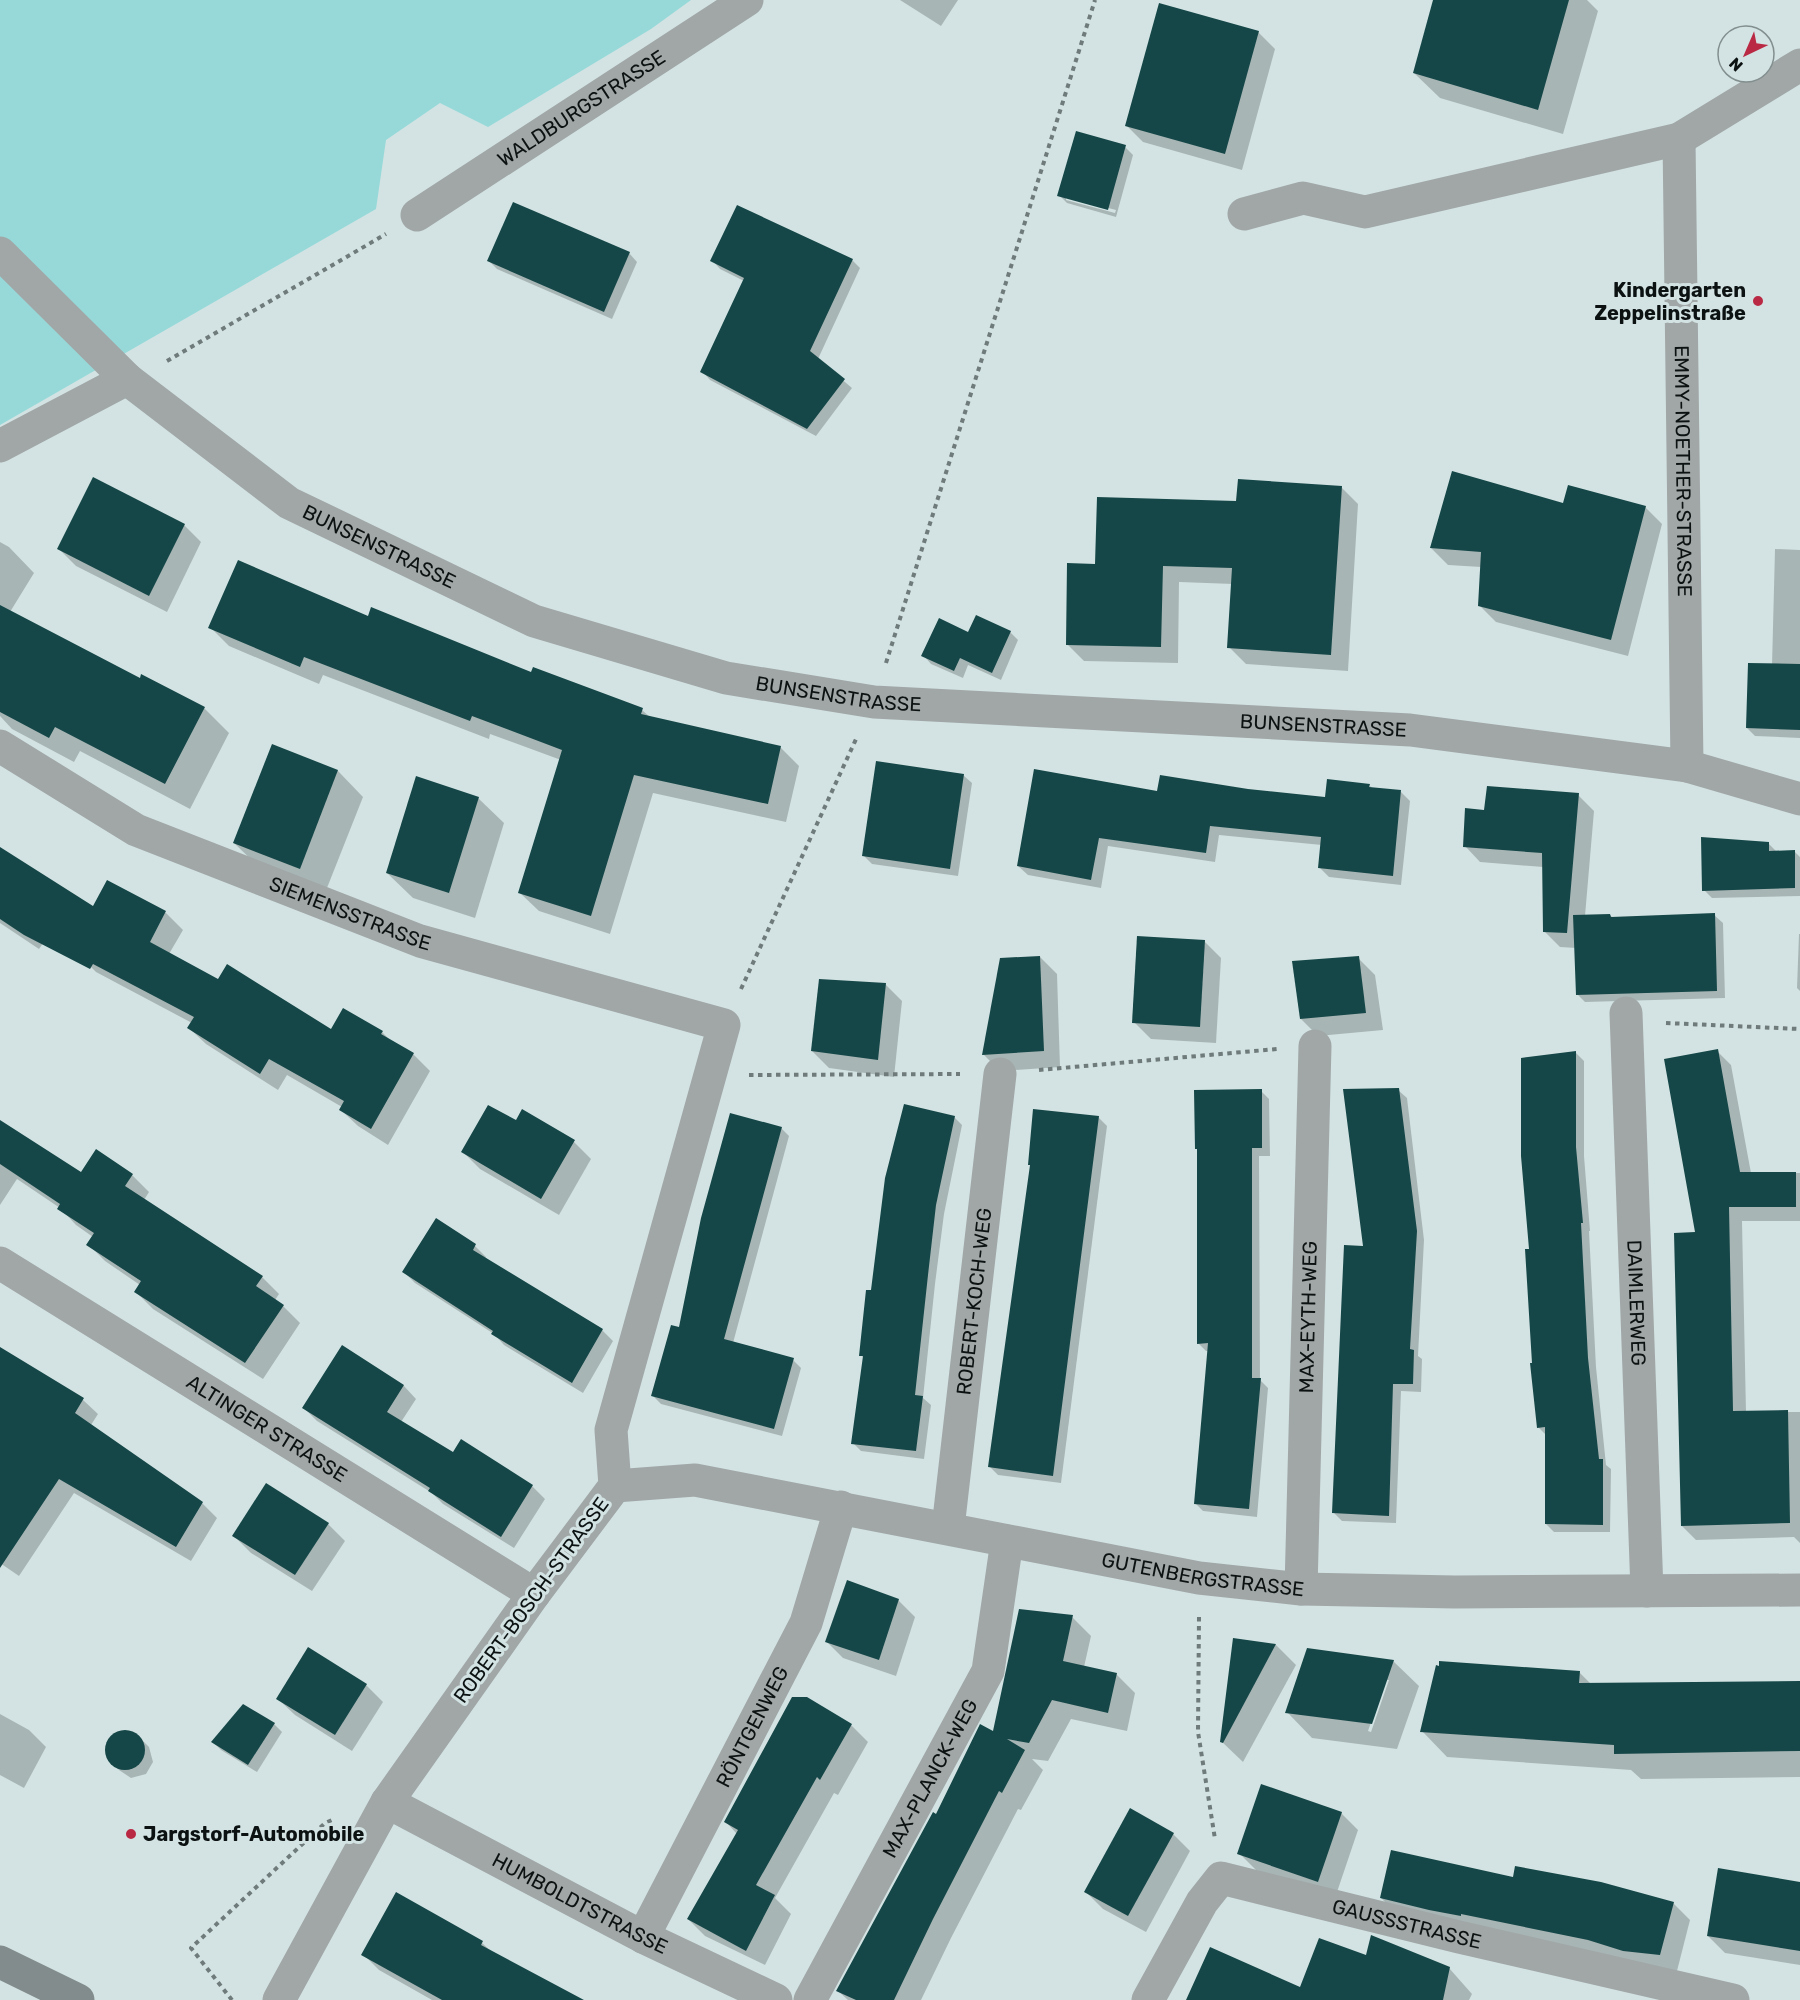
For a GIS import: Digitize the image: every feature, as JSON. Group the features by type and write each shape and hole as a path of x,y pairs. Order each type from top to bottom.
{"main road":[{"path":"0,1962 78,2000"}],"street":[{"name":"WALDBURGSTRASSE","path":"417,215 747,0"},
{"path":"1245,214 1303,198 1365,212 1679,139 1800,65"},
{"name":"EMMY-NOETHER-STRASSE","path":"1679,139 1687,766"},
{"name":"BUNSENSTRASSE","path":"0,253 127,379 289,503 534,621 726,678 874,702 1410,730 1687,766 1800,799"},
{"path":"0,446 127,379"},
{"name":"SIEMENSSTRASSE","path":"0,746 136,830 410,937 724,1025"},
{"name":"DAIMLERWEG","path":"1626,1017 1647,1591"},
{"name":"ROBERT-BOSCH-STRASSE","path":"279,2000 387,1802 534,1594 615,1486 610,1430 724,1025"},
{"name":"MAX-EYTH-WEG","path":"1301,1589 1315,1046"},
{"name":"ROBERT-KOCH-WEG","path":"948,1528 1000,1074"},
{"name":"ALTINGER STRASSE","path":"0,1263 534,1594"},
{"name":"GUTENBERGSTRASSE","path":"615,1486 695,1480 1199,1578 1301,1589 1455,1592 1800,1590"},
{"name":"RÖNTGENWEG","path":"643,1936 806,1623 841,1507"},
{"name":"MAX-PLANCK-WEG","path":"810,2000 988,1671 1007,1541"},
{"name":"HUMBOLDTSTRASSE","path":"387,1802 643,1936 776,2000"},
{"path":"1148,2000 1202,1902 1221,1878"},
{"name":"GAUSSSTRASSE","path":"1221,1878 1733,2000"}],"path":[{"path":"724,1025 874,702 1095,0"},
{"path":"160,365 417,215"},
{"path":"1626,1017 1800,1029"},
{"path":"1199,1578 1198,1732 1221,1878"},
{"path":"232,2000 191,1948 325,1823 387,1802"}],"shaded area":[{"path":"0,0 691,0 651,29 488,127 440,103 386,140 376,209 0,425"}],"building":[{"path":"1433,0 1569,0 1538,110 1413,73"},
{"path":"1159,3 1259,31 1225,154 1125,126"},
{"path":"1076,131 1126,145 1108,210 1057,196"},
{"path":"513,202 630,252 604,312 487,261"},
{"path":"737,205 853,259 810,351 845,379 807,429 700,372 744,278 710,261"},
{"path":"1452,471 1563,503 1568,485 1646,506 1611,640 1478,606 1481,552 1430,548"},
{"path":"93,477 185,524 149,596 57,549"},
{"path":"1238,479 1342,486 1331,655 1227,648 1232,568 1163,566 1161,647 1066,645 1067,563 1095,564 1097,497 1236,501"},
{"path":"238,560 368,616 371,607 531,672 533,667 643,708 641,714 781,746 768,804 634,775 591,916 518,893 562,750 472,716 470,721 304,657 300,667 208,628"},
{"path":"0,605 140,678 141,674 205,707 165,784 55,727 49,738 0,712"},
{"path":"976,615 1011,631 992,673 960,658 954,671 921,656 939,618 968,632"},
{"path":"1748,663 1800,664 1800,730 1746,728"},
{"path":"272,744 338,770 300,869 233,843"},
{"path":"876,761 964,774 950,869 862,856"},
{"path":"1034,769 1157,791 1160,775 1248,789 1325,797 1327,779 1401,790 1393,876 1318,868 1321,837 1210,826 1206,853 1099,838 1091,880 1017,866"},
{"path":"416,776 479,797 449,893 386,873"},
{"path":"1487,786 1579,793 1567,933 1543,932 1542,853 1463,847 1465,808 1484,810"},
{"path":"1701,837 1769,842 1769,851 1795,850 1795,888 1702,891"},
{"path":"0,847 93,906 107,880 166,911 150,942 218,979 227,964 331,1029 343,1008 383,1031 381,1034 414,1053 371,1129 339,1110 344,1101 269,1059 260,1074 187,1028 194,1017 93,964 90,969 24,935 0,919"},
{"path":"1715,913 1717,991 1576,995 1573,915 1610,914 1611,917"},
{"path":"1137,936 1205,940 1200,1027 1132,1023"},
{"path":"1040,956 1044,1051 982,1055 1000,958"},
{"path":"1359,956 1366,1013 1300,1019 1292,961"},
{"path":"819,979 886,983 878,1060 811,1051"},
{"path":"1718,1049 1740,1172 1796,1172 1796,1207 1729,1207 1733,1411 1788,1410 1790,1523 1681,1526 1674,1233 1695,1232 1664,1059"},
{"path":"1576,1051 1576,1147 1583,1223 1581,1223 1588,1358 1599,1459 1603,1459 1603,1525 1545,1524 1545,1427 1537,1428 1530,1363 1532,1363 1525,1249 1529,1249 1521,1156 1521,1058"},
{"path":"1399,1088 1417,1231 1410,1349 1414,1350 1413,1384 1393,1384 1389,1516 1332,1513 1344,1245 1363,1246 1343,1089"},
{"path":"1262,1089 1262,1148 1252,1148 1252,1378 1261,1378 1249,1509 1194,1504 1208,1343 1197,1344 1197,1149 1195,1149 1194,1090"},
{"path":"904,1104 955,1116 936,1205 915,1395 923,1396 916,1451 851,1444 863,1356 859,1356 866,1290 871,1290 885,1178"},
{"path":"488,1105 516,1120 522,1109 575,1140 541,1199 461,1152"},
{"path":"1033,1109 1099,1116 1053,1476 988,1467 1030,1165 1028,1165"},
{"path":"730,1113 782,1127 724,1339 794,1358 774,1429 651,1396 671,1325 679,1327 701,1218"},
{"path":"0,1120 81,1172 96,1149 133,1174 125,1186 263,1276 256,1286 284,1305 245,1363 134,1292 141,1281 86,1245 94,1233 57,1209 60,1204 0,1164"},
{"path":"436,1218 476,1244 473,1250 603,1329 572,1383 491,1334 493,1331 402,1272"},
{"path":"342,1345 404,1385 387,1412 453,1452 461,1439 533,1485 501,1537 428,1491 430,1488 302,1408"},
{"path":"0,1347 84,1398 75,1413 203,1502 176,1547 59,1479 0,1568"},
{"path":"266,1483 329,1523 295,1575 232,1536"},
{"path":"847,1580 899,1599 879,1660 825,1642"},
{"path":"1019,1609 1073,1615 1063,1661 1117,1673 1108,1713 1052,1700 1029,1743 1007,1739 1025,1750 1002,1793 999,1791 894,2000 856,2000 836,1991 933,1812 936,1814 980,1724 993,1731"},
{"path":"1233,1638 1276,1644 1223,1743 1220,1742"},
{"path":"308,1647 367,1684 335,1735 276,1699"},
{"path":"1307,1648 1394,1660 1372,1724 1285,1713"},
{"path":"1439,1661 1580,1671 1579,1683 1800,1681 1800,1751 1614,1754 1614,1745 1420,1732 1436,1665 1439,1666"},
{"path":"792,1697 807,1697 852,1724 820,1780 817,1777 756,1885 775,1895 746,1951 687,1919 738,1830 724,1822"},
{"path":"243,1704 275,1723 248,1765 211,1742"},
{"path":"125,1730 139,1736 145,1750 139,1764 125,1770 111,1764 105,1750 111,1736"},
{"path":"1261,1784 1342,1812 1318,1882 1237,1854"},
{"path":"1130,1808 1174,1833 1128,1916 1084,1892"},
{"path":"1391,1850 1513,1877 1515,1866 1601,1882 1674,1902 1660,1955 1623,1951 1588,1940 1461,1914 1461,1916 1429,1910 1380,1898"},
{"path":"1718,1868 1800,1882 1800,1951 1707,1936"},
{"path":"396,1892 483,1941 481,1945 584,2000 442,2000 361,1955"},
{"path":"1371,1935 1450,1967 1443,2000 1186,2000 1210,1947 1300,1987 1319,1938 1366,1955"}],"place":[{"name":"Kindergarten Zeppelinstraße","path":"1758,301"},
{"name":"Jargstorf-Automobile","path":"131,1834"}]}
